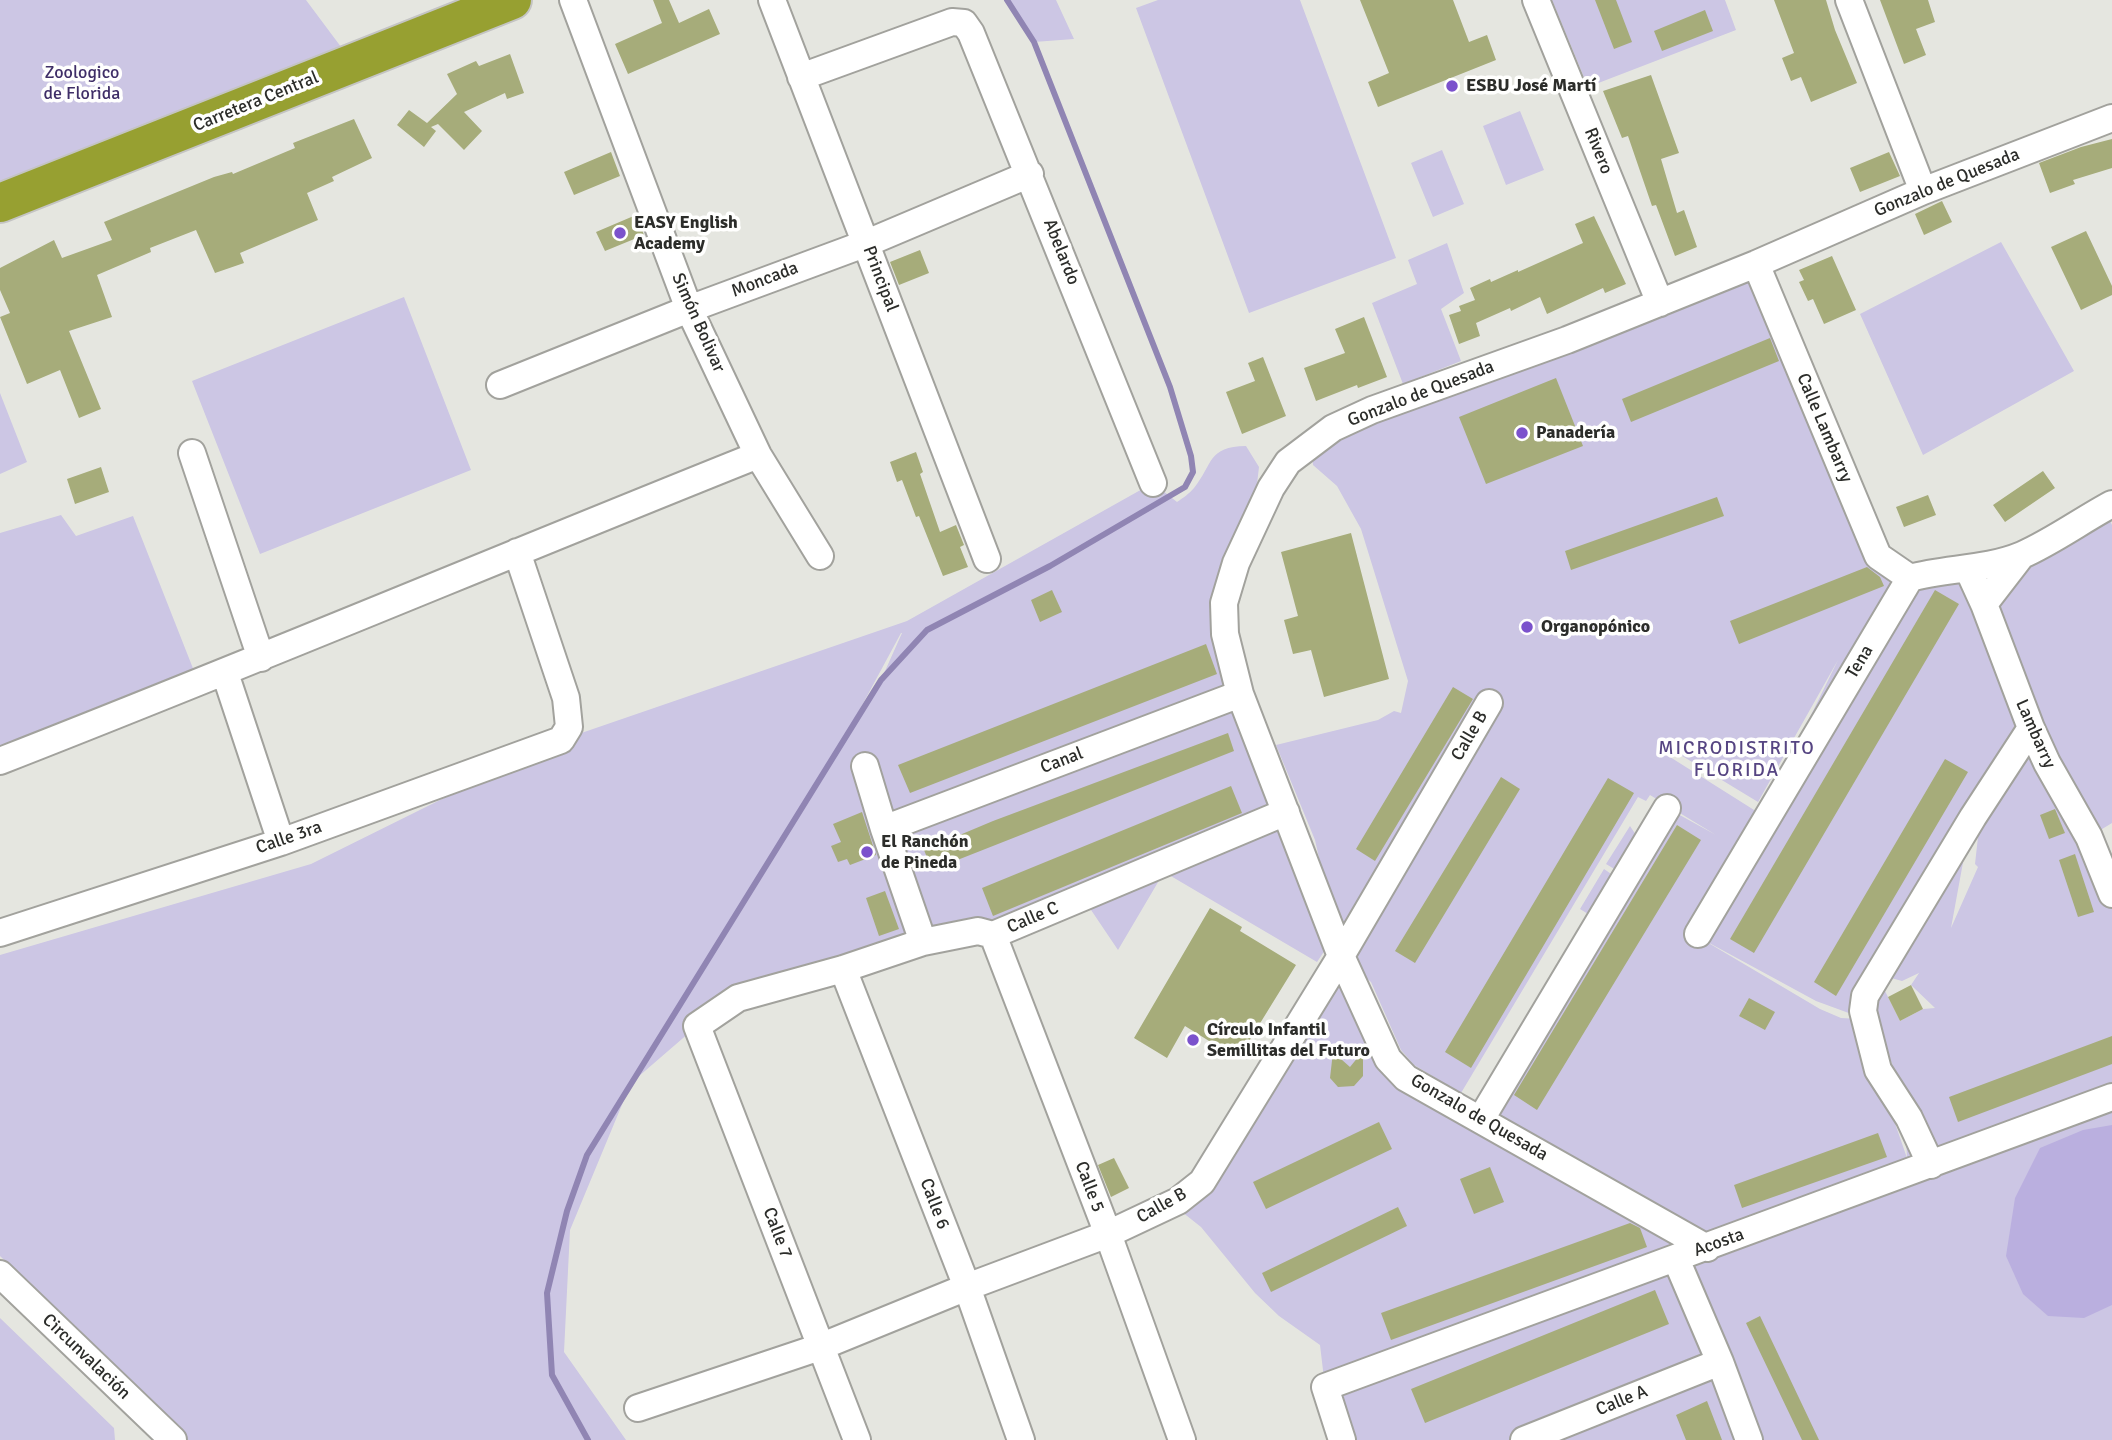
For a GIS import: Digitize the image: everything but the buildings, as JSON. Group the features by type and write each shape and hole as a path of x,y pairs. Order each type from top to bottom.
{"highway":[{"name":"Carretera Central","path":"0,203 512,0"}],"street":[{"name":"Simón Bolivar","path":"573,0 689,309 758,455 820,556"},
{"name":"Principal","path":"772,0 987,559"},
{"name":"Rivero","path":"1536,0 1660,303"},
{"path":"1849,0 1923,191"},
{"name":"Abelardo","path":"802,76 952,22 964,23 971,33 1030,174 1153,483"},
{"name":"Gonzalo de Quesada","path":"1707,1248 1406,1077 1388,1059 1341,956 1240,694 1224,634 1224,603 1236,562 1271,488 1288,462 1333,428 1372,410 1567,340 1660,303 1923,191 2112,118"},
{"name":"Moncada","path":"500,386 689,309 867,243 1030,174"},
{"name":"Calle Lambarry","path":"1756,264 1878,556 1910,578"},
{"path":"192,453 261,658"},
{"path":"0,761 225,673 758,455"},
{"path":"1910,578 1938,570 1968,569 2021,555 2112,504"},
{"name":"Calle 3ra","path":"0,933 281,842 561,740 569,727 566,698 517,552"},
{"path":"1984,604 2021,555"},
{"name":"Lambarry","path":"1968,569 2031,728 2089,837 2112,894"},
{"name":"Tena","path":"1698,934 1910,578"},
{"path":"225,673 281,842"},
{"name":"Canal","path":"884,829 1240,694"},
{"name":"Calle B","path":"638,1408 820,1347 967,1287 1108,1234 1178,1201 1202,1182 1341,956 1489,703"},
{"path":"1931,1165 1909,1118 1878,1070 1863,1012 1865,996 1973,817 2031,728"},
{"path":"865,765 923,943"},
{"path":"1481,1119 1667,808"},
{"name":"Calle C","path":"697,1026 738,998 843,969 923,943 978,931 993,935 1286,812"},
{"name":"Calle 5","path":"993,935 1108,1234 1182,1440"},
{"name":"Calle 6","path":"843,969 967,1287 1021,1440"},
{"name":"Calle 7","path":"697,1026 857,1440"},
{"name":"Acosta","path":"1342,1440 1325,1387 2112,1097"},
{"path":"1676,1259 1720,1362 1749,1440"},
{"name":"Circunvalación","path":"0,1274 173,1440"},
{"name":"Calle A","path":"1524,1440 1720,1362"}],"green space":[{"name":"Zoologico de Florida","path":"0,0 306,0 353,63 0,203"},
{"path":"1007,0 1056,0 1074,39 1034,42"},
{"path":"1158,0 1300,0 1396,258 1249,313 1136,8"},
{"path":"1552,0 1725,0 1736,30 1588,87"},
{"path":"1520,111 1544,170 1506,185 1483,126"},
{"path":"1442,150 1464,204 1433,217 1411,163"},
{"path":"2001,242 2074,371 1923,455 1860,314"},
{"path":"1447,243 1464,293 1441,309 1461,361 1403,384 1372,303 1417,284 1408,260"},
{"path":"1756,264 1878,556 1910,578 1968,569 2104,508 2112,525 2112,823 2089,837 2112,894 2112,1440 1342,1440 1325,1387 1320,1345 1279,1316 1255,1293 1201,1227 1172,1204 1341,956 1315,840 1276,745 1378,720 1394,711 1401,713 1408,681 1361,529 1337,486 1313,465 1311,444","holes":["1838,660 1762,815 1670,757 1676,747 1674,751 1758,802","1650,795 1716,835 1667,808 1481,1119 1379,1058 1342,957 1371,982 1401,1050 1414,1065 1461,1093 1638,797 1646,801","1978,837 1975,864 1978,867 1951,928 1964,857","1700,938 1816,1001 1865,1019 1886,1048 1904,1095 1907,1158 1859,1019 1841,1018 1820,1009","1919,973 1911,985 1935,1008 1923,1009 1900,1021 1884,989 1884,976 1902,981"]},
{"path":"404,297 471,470 260,554 192,381"},
{"path":"0,393 27,462 0,474"},
{"path":"1246,446 1259,467 1257,484 1224,565 1212,609 1325,950 1317,962 1164,872 1118,950 1087,904 978,931 697,1026 631,1083 570,1230 564,1352 626,1440 188,1440 0,1256 0,955 311,864 561,740 907,621 1153,483 1177,502 1194,488 1218,453 1233,447","holes":["902,633 881,680 839,748"]},
{"path":"61,515 76,536 133,516 196,676 0,755 0,533"},
{"path":"1630,826 1640,841 1621,873 1606,864"},
{"path":"1604,869 1617,878 1593,917 1580,909"},
{"path":"0,1318 114,1428 115,1440 0,1440"}],"shaded area":[{"path":"2112,1125 2112,1305 2084,1318 2048,1316 2023,1294 2006,1256 2015,1198 2040,1148 2083,1130"}],"waterway":[{"path":"588,1440 552,1375 547,1293 567,1211 587,1155 881,680 927,630 1050,566 1185,487 1193,472 1191,456 1170,387 1034,42 1007,0"}],"place":[{"name":"ESBU José Martí","path":"1452,86"},
{"name":"EASY English Academy","path":"620,233"},
{"name":"Panadería","path":"1522,433"},
{"name":"Organopónico","path":"1527,627"},
{"name":"El Ranchón de Pineda","path":"867,852"},
{"name":"Círculo Infantil Semillitas del Futuro","path":"1193,1040"}],"district":[{"name":"MICRODISTRITO FLORIDA","path":"1737,760"}]}
